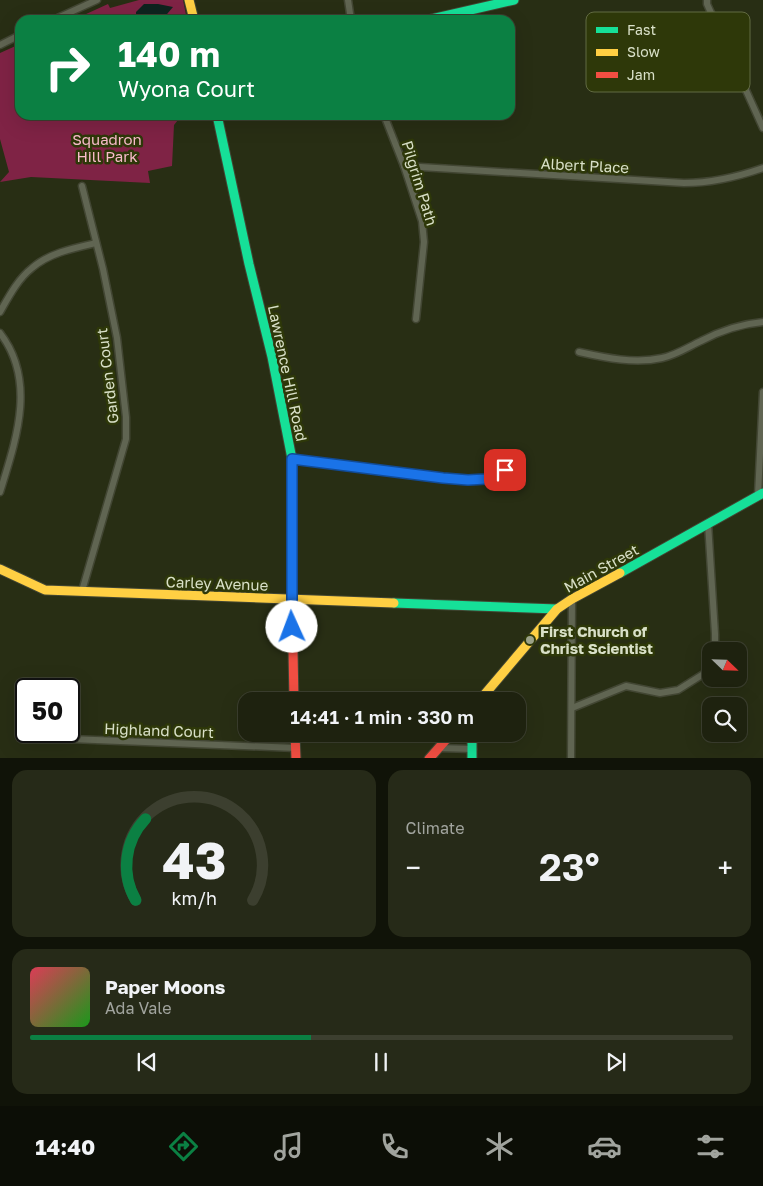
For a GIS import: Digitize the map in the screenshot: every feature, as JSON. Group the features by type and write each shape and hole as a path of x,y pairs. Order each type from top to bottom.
{"main road":[{"path":"189,0 193,15"},
{"path":"448,15 514,0"},
{"name":"Lawrence Hill Road","path":"218,120 249,264 272,356 292,459 294,692"},
{"name":"Main Street","path":"486,692 557,609 761,494"},
{"name":"Carley Avenue","path":"0,569 45,590 557,609"},
{"path":"296,742 296,758"},
{"path":"429,758 444,742"},
{"path":"472,758 473,742"}],"street":[{"path":"64,15 97,0"},
{"path":"348,0 351,15"},
{"path":"707,0 711,12"},
{"path":"0,45 15,38"},
{"path":"747,92 763,128"},
{"name":"Pilgrim Path","path":"386,120 404,166 422,221 424,242 416,319"},
{"name":"Albert Place","path":"404,166 684,183 723,180 763,168"},
{"name":"Garden Court","path":"82,186 103,269 117,338 126,417 126,439 82,591"},
{"path":"0,312 18,282 31,268 49,256 96,243"},
{"path":"579,352 616,360 662,358 682,351 724,331 750,323 763,322"},
{"path":"0,333 7,342 16,363 22,388 16,436 0,489"},
{"path":"761,494 763,392"},
{"path":"292,459 468,480 486,479 505,470"},
{"path":"708,523 715,642"},
{"path":"571,758 572,599"},
{"path":"572,708 626,686 660,693 678,690 702,675"},
{"name":"Highland Court","path":"80,739 296,748"},
{"path":"438,748 473,748"}],"green space":[{"path":"139,0 183,0 186,15 84,15 108,4 110,8"},
{"name":"Squadron Hill Park","path":"15,46 15,120 178,120 174,125 172,166 148,171 150,183 31,177 0,182 9,172 0,139 0,53"}],"water":[{"path":"144,4 173,7 166,15 136,15 136,12"}],"traffic: fast":[{"path":"449,15 514,0"},
{"path":"218,120 249,264 272,357 292,459 292,485"},
{"path":"620,573 763,493"},
{"path":"394,603 557,609"},
{"path":"472,742 472,758"}],"traffic: slow":[{"path":"189,0 193,15"},
{"path":"0,569 45,590 394,603"},
{"path":"487,692 557,609 620,573"}],"traffic: jam":[{"path":"292,485 294,692"},
{"path":"295,742 296,758"},
{"path":"430,758 444,742"}],"place":[{"name":"First Church of Christ Scientist","path":"530,640"}],"route":[{"path":"292,627 292,459 468,480 486,479 505,470"}]}
